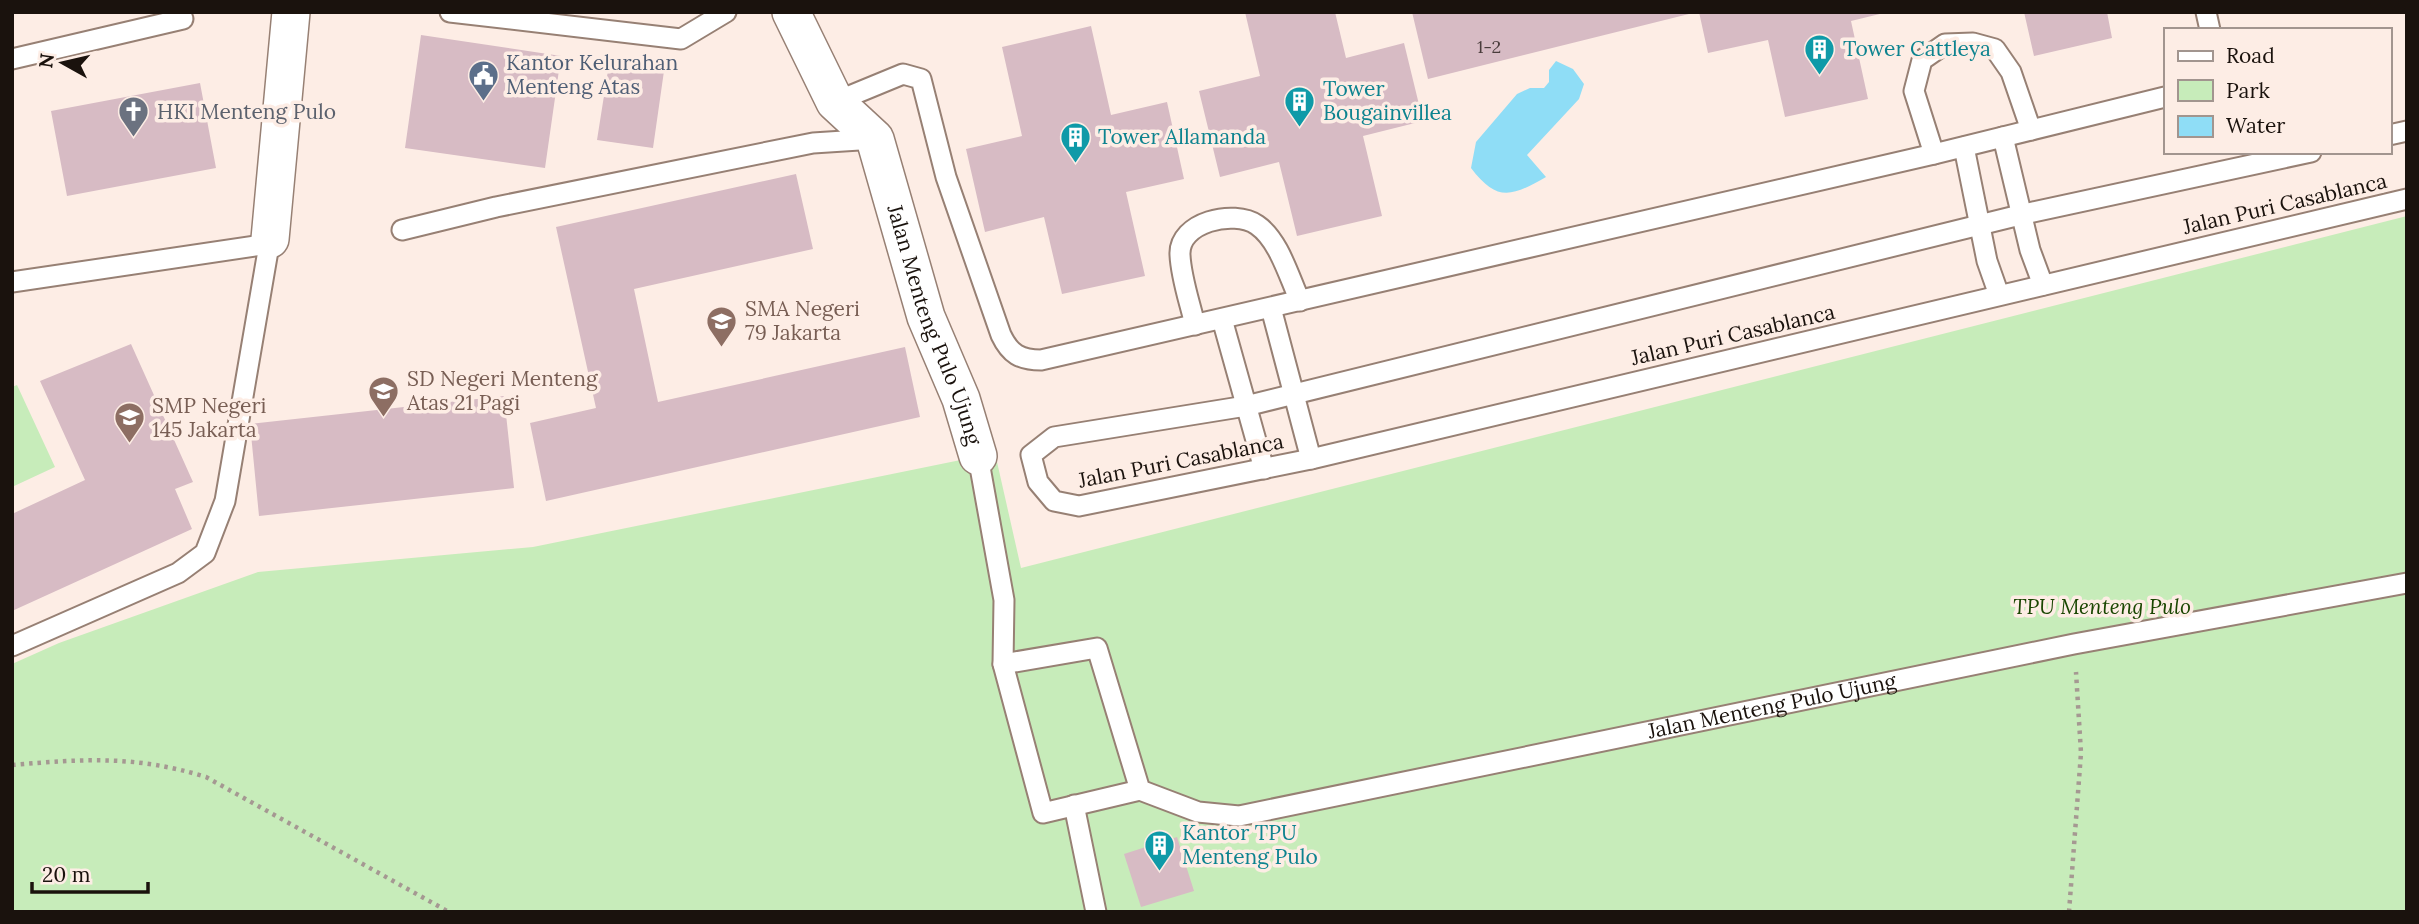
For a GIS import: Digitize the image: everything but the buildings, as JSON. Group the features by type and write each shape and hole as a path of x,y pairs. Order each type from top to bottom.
{"street":[{"path":"269,241 291,12"},
{"path":"791,12 835,103 875,139"},
{"name":"Jalan Menteng Pulo Ujung","path":"875,139 926,317 961,399 978,456"}],"lane":[{"path":"450,12 589,20 681,39 726,12"},
{"path":"12,59 183,19"},
{"path":"1934,154 1914,91 1922,60 1945,44 1973,43 1995,49 2011,72 2031,130"},
{"path":"835,103 903,74 921,79 946,177 1001,335 1008,350 1024,360 1041,360 1934,154 2164,97"},
{"path":"2003,137 2024,214 2030,250 2043,285"},
{"path":"402,230 496,207 813,144 875,139"},
{"path":"1964,146 1987,261 1999,295"},
{"name":"Jalan Puri Casablanca","path":"2302,154 2024,214 1246,406 1054,437 1031,455 1038,482 1054,501 1079,506 1311,459 2407,199"},
{"path":"1195,325 1179,253 1186,235 1200,225 1231,218 1256,224 1272,240 1300,301"},
{"path":"12,282 269,241 225,501 205,553 178,573 154,585 12,646"},
{"path":"1270,308 1311,459"},
{"path":"1222,319 1264,469"},
{"name":"Jalan Menteng Pulo Ujung","path":"978,456 1004,600 1003,664 1043,813 1140,790 1198,812 1239,816 2074,644 2407,583"},
{"path":"1003,664 1097,648 1140,790"},
{"path":"1074,805 1096,912"}],"path":[{"path":"2069,912 2081,753 2074,644"},
{"path":"12,765 130,760 166,765 206,777 449,912"}],"green space":[{"name":"TPU Menteng Pulo","path":"2407,216 2407,912 12,912 12,664 59,643 258,572 533,547 995,453 1021,568"},
{"path":"17,385 55,467 12,487 12,387"}],"water":[{"path":"1556,61 1573,69 1584,84 1579,99 1527,155 1546,177 1514,192 1497,191 1489,187 1471,168 1476,142 1517,94 1530,88 1544,88 1549,82 1549,70"}],"place":[{"name":"Tower Cattleya","path":"1820,76"},
{"name":"Kantor Kelurahan Menteng Atas","path":"483,102"},
{"name":"Tower Bougainvillea","path":"1300,128"},
{"name":"HKI Menteng Pulo","path":"134,139"},
{"name":"Tower Allamanda","path":"1075,164"},
{"name":"SMA Negeri 79 Jakarta","path":"722,348"},
{"name":"SD Negeri Menteng Atas 21 Pagi","path":"384,418"},
{"name":"SMP Negeri 145 Jakarta","path":"129,445"},
{"name":"Kantor TPU Menteng Pulo","path":"1159,872"}]}
